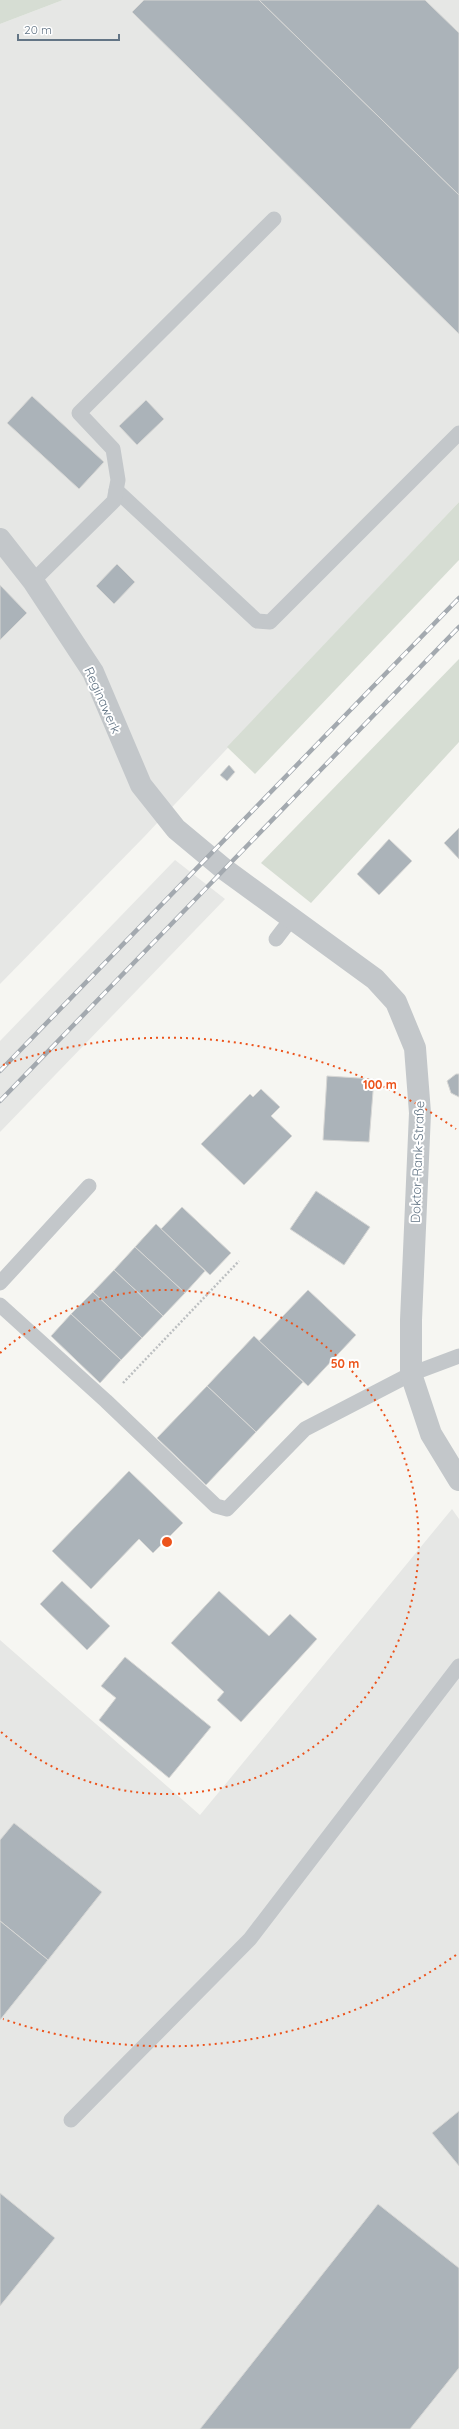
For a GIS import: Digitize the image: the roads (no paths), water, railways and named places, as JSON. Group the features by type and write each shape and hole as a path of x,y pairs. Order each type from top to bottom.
{"street":[{"name":"Reginawerk","path":"0,539 33,581 93,672 141,785 176,828 208,856"},
{"name":"Doktor-Rank-Straße","path":"208,856 375,979 396,1002 415,1048 420,1113 411,1320 411,1374 431,1434 459,1480"}],"lane":[{"path":"33,581 114,501 118,480 113,448 79,413 274,219"},
{"path":"116,490 257,622 270,622 459,433"},
{"path":"276,939 292,918"},
{"path":"0,1283 89,1186"},
{"path":"0,1305 106,1401 216,1506 227,1509 304,1429 411,1374 459,1356"},
{"path":"71,2120 250,1939 459,1666"}],"railway":[{"path":"0,1071 459,598"},
{"path":"0,1101 459,627"}]}
